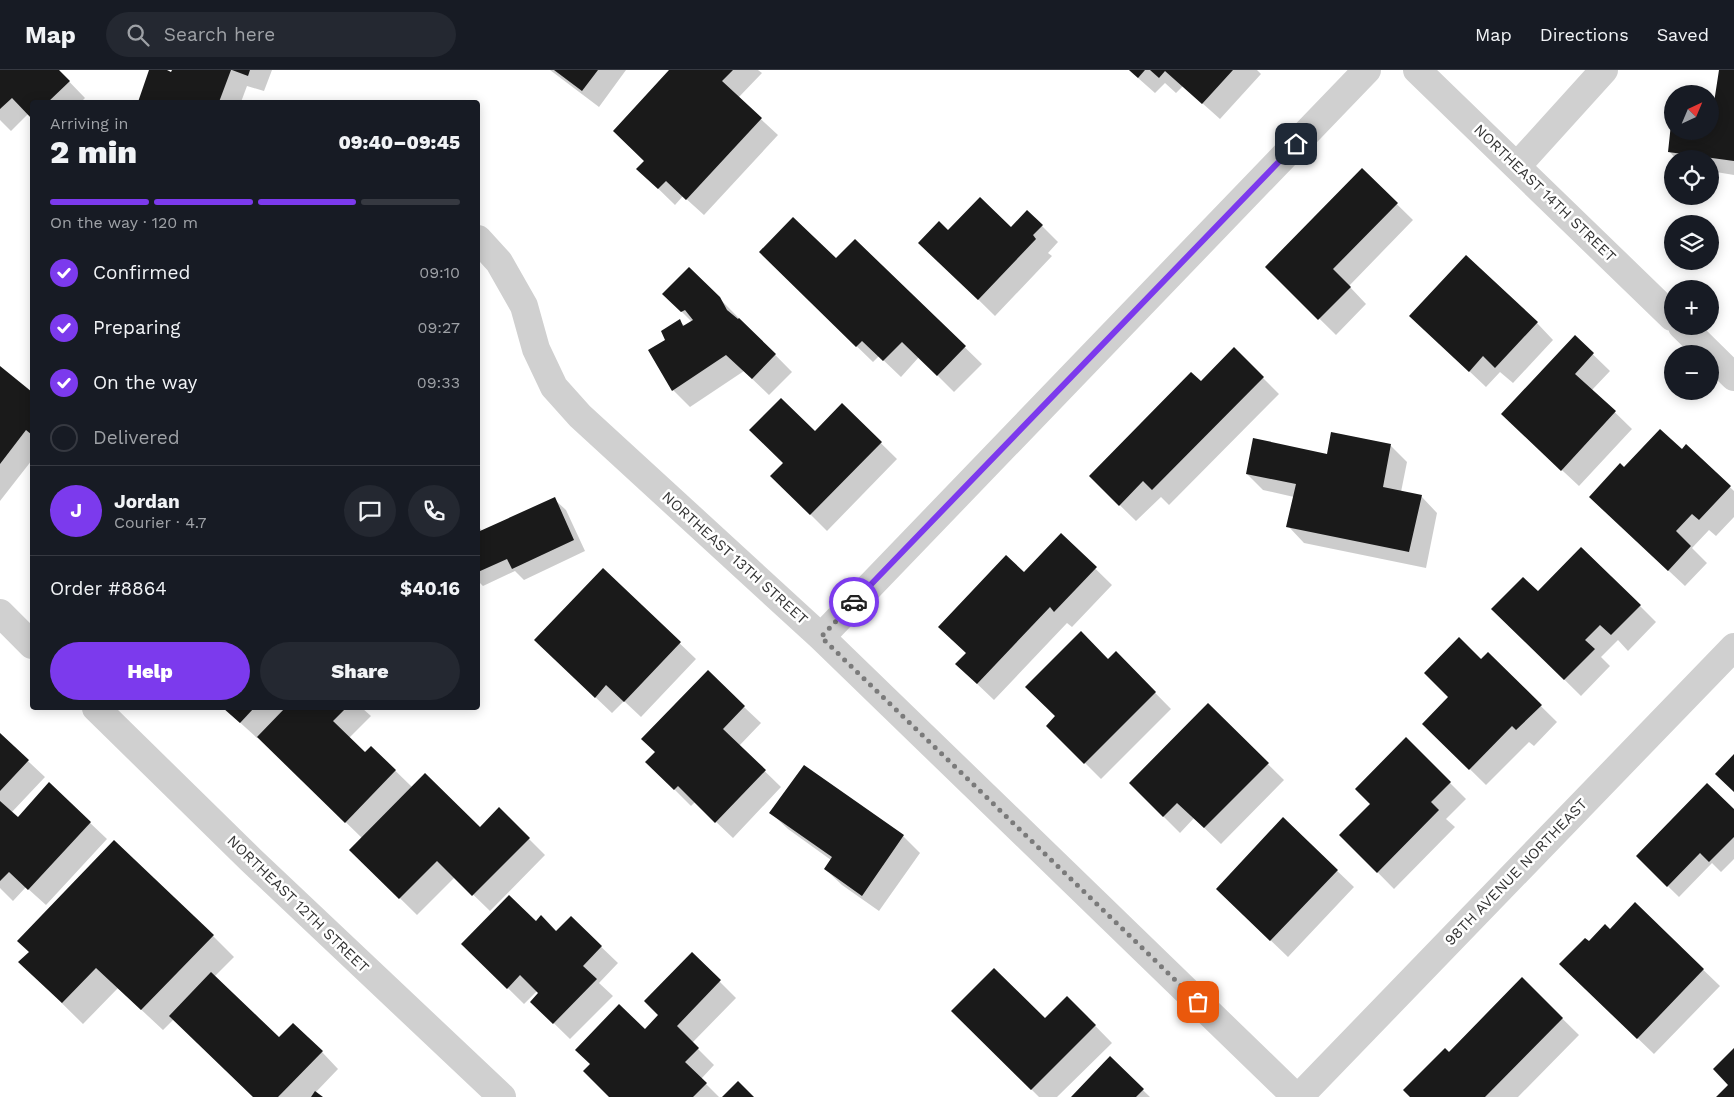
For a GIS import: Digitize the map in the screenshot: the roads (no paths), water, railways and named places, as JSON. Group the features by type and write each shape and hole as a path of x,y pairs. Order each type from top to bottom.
{"street":[{"path":"821,637 1367,70"},
{"name":"NORTHEAST 14TH STREET","path":"1417,70 1664,309"},
{"path":"1517,166 1604,70"},
{"name":"NORTHEAST 13TH STREET","path":"480,241 500,262 524,306 536,349 554,388 580,416 821,637 1297,1097"},
{"path":"1691,335 1734,377"},
{"path":"0,613 30,643"},
{"name":"98TH AVENUE NORTHEAST","path":"1297,1097 1734,648"},
{"name":"NORTHEAST 12TH STREET","path":"98,710 251,860 502,1097"}]}
